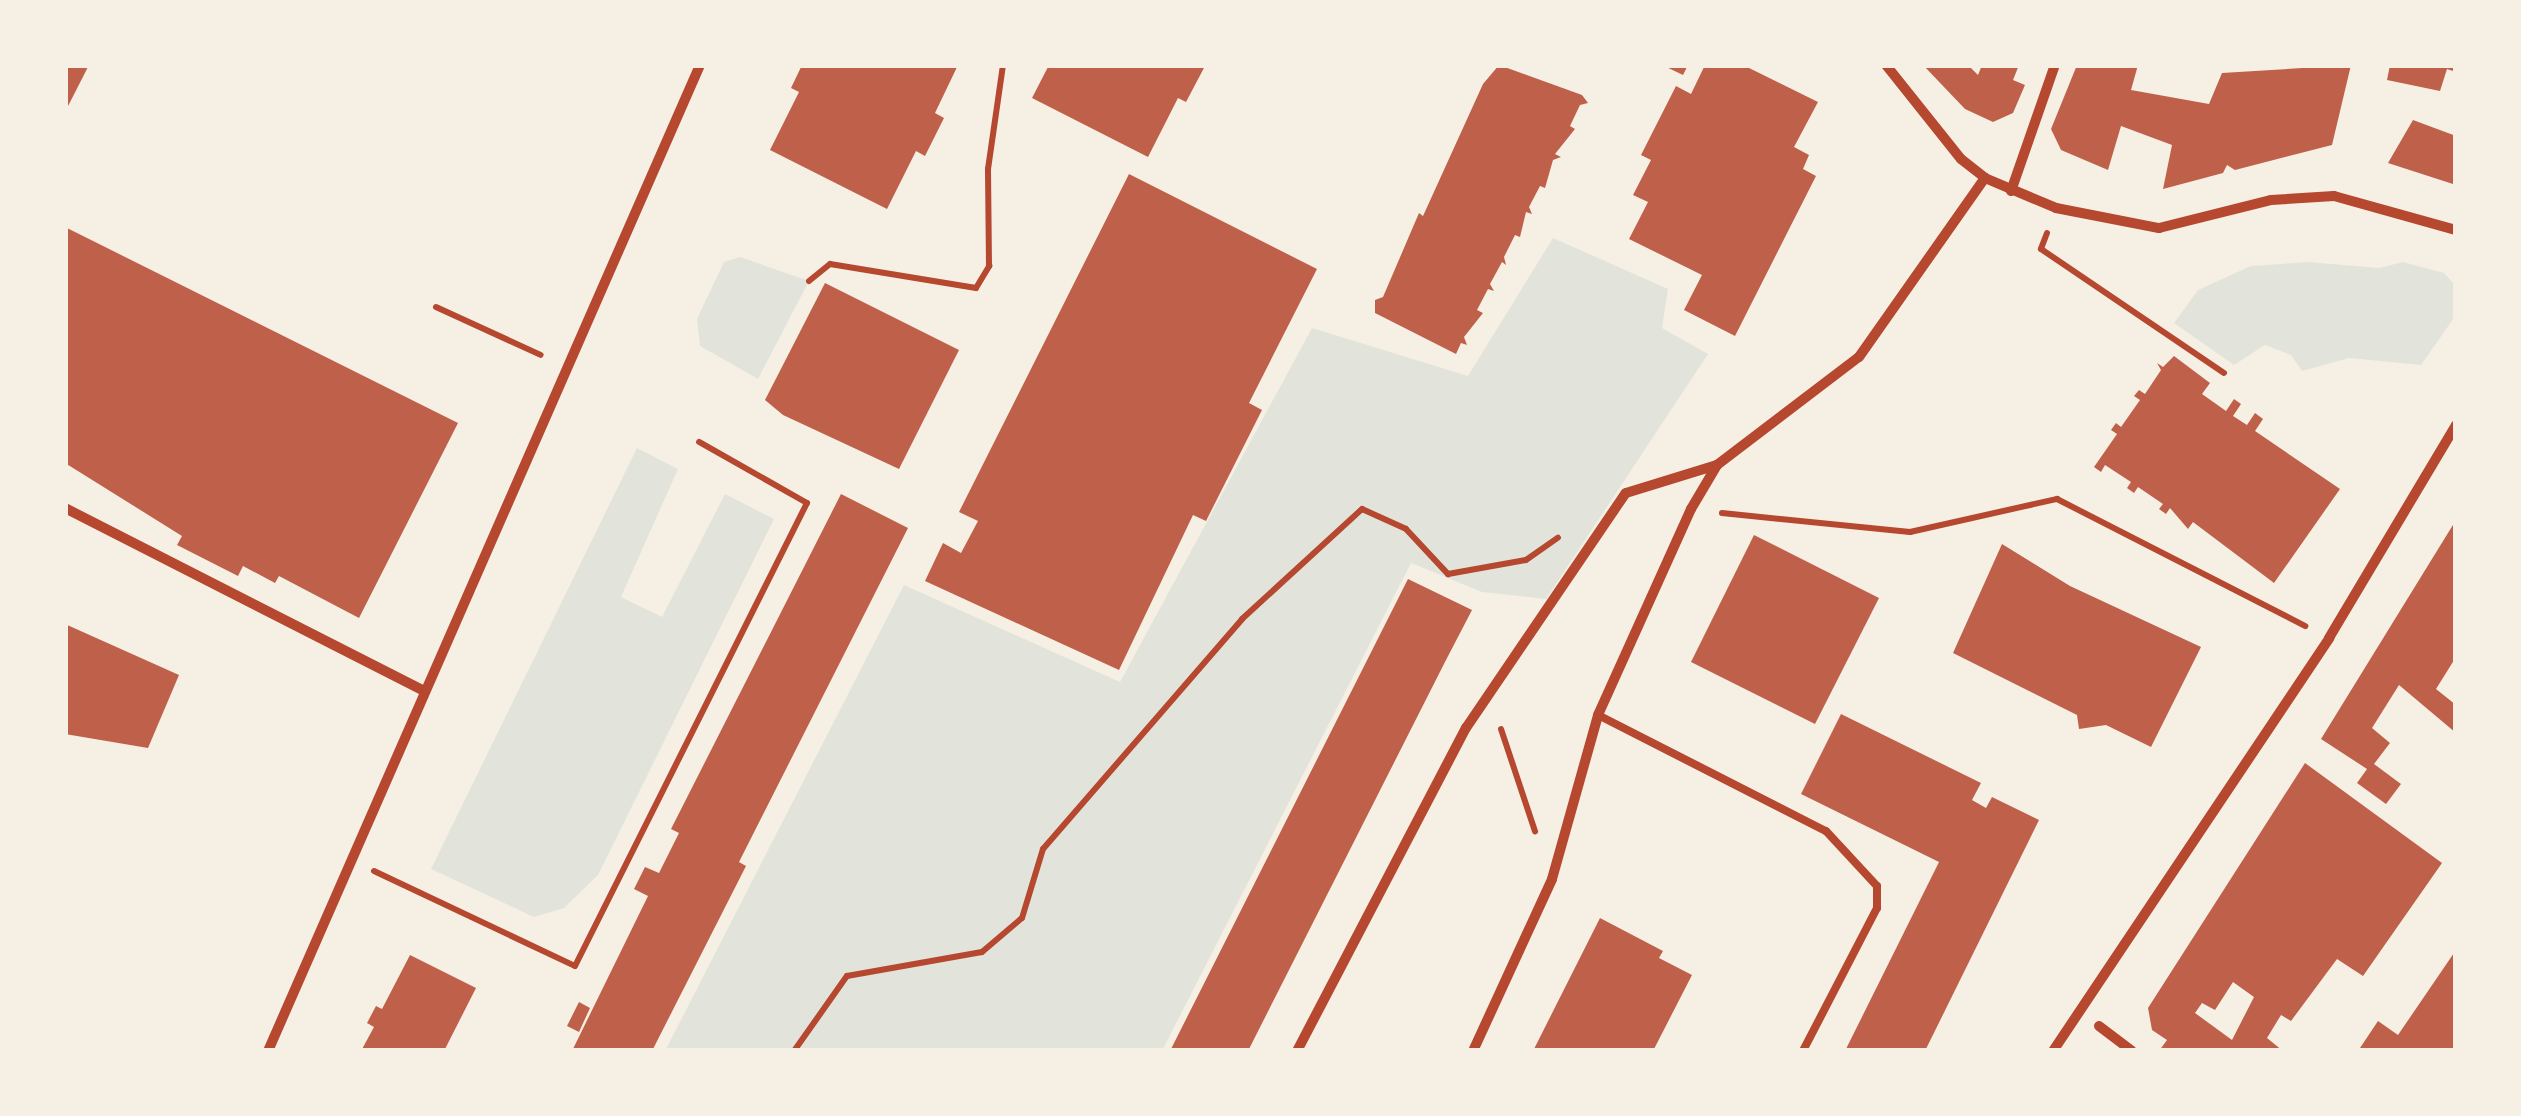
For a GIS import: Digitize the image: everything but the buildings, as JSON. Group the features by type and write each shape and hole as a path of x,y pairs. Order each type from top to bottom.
{"street":[{"path":"268,1051 422,690 700,65"},
{"path":"1886,65 1941,140 1985,178 2056,208 2159,228 2271,200 2334,196 2456,230"},
{"path":"2011,191 2055,65"},
{"path":"1297,1051 1466,728 1626,493 1718,464 1859,357 1985,178"},
{"path":"2053,1051 2330,638 2456,425"},
{"path":"1473,1051 1552,880 1598,715 1691,510 1718,464"},
{"path":"65,508 422,690"},
{"path":"2098,1026 2132,1051"}],"lane":[{"path":"1598,715 1826,831 1877,886 1877,908 1803,1051"}],"path":[{"path":"809,281 830,264 976,288 989,266 988,169 1003,65"},
{"path":"2056,208 2041,249 2224,373"},
{"path":"436,307 565,366"},
{"path":"350,859 574,966 807,503 698,442"},
{"path":"1691,510 1910,532 2057,499 2330,638"},
{"path":"794,1051 847,976 982,952 1022,918 1043,849 1242,619 1362,509 1406,529 1448,574 1526,560 1568,531"},
{"path":"1508,746 1534,828"}],"shaded area":[{"path":"1553,238 1668,289 1662,328 1708,354 1546,599 1482,592 1411,563 1162,1051 665,1051 904,585 1120,682 1312,328 1468,376"},
{"path":"740,257 809,281 758,379 700,346 697,319 724,262"},
{"path":"2308,262 2379,268 2403,262 2444,273 2456,286 2456,315 2421,365 2349,358 2302,371 2291,355 2265,345 2234,365 2174,323 2198,290 2251,266"},
{"path":"637,448 678,469 621,597 662,617 725,494 774,519 598,875 564,908 534,917 431,869"}]}
